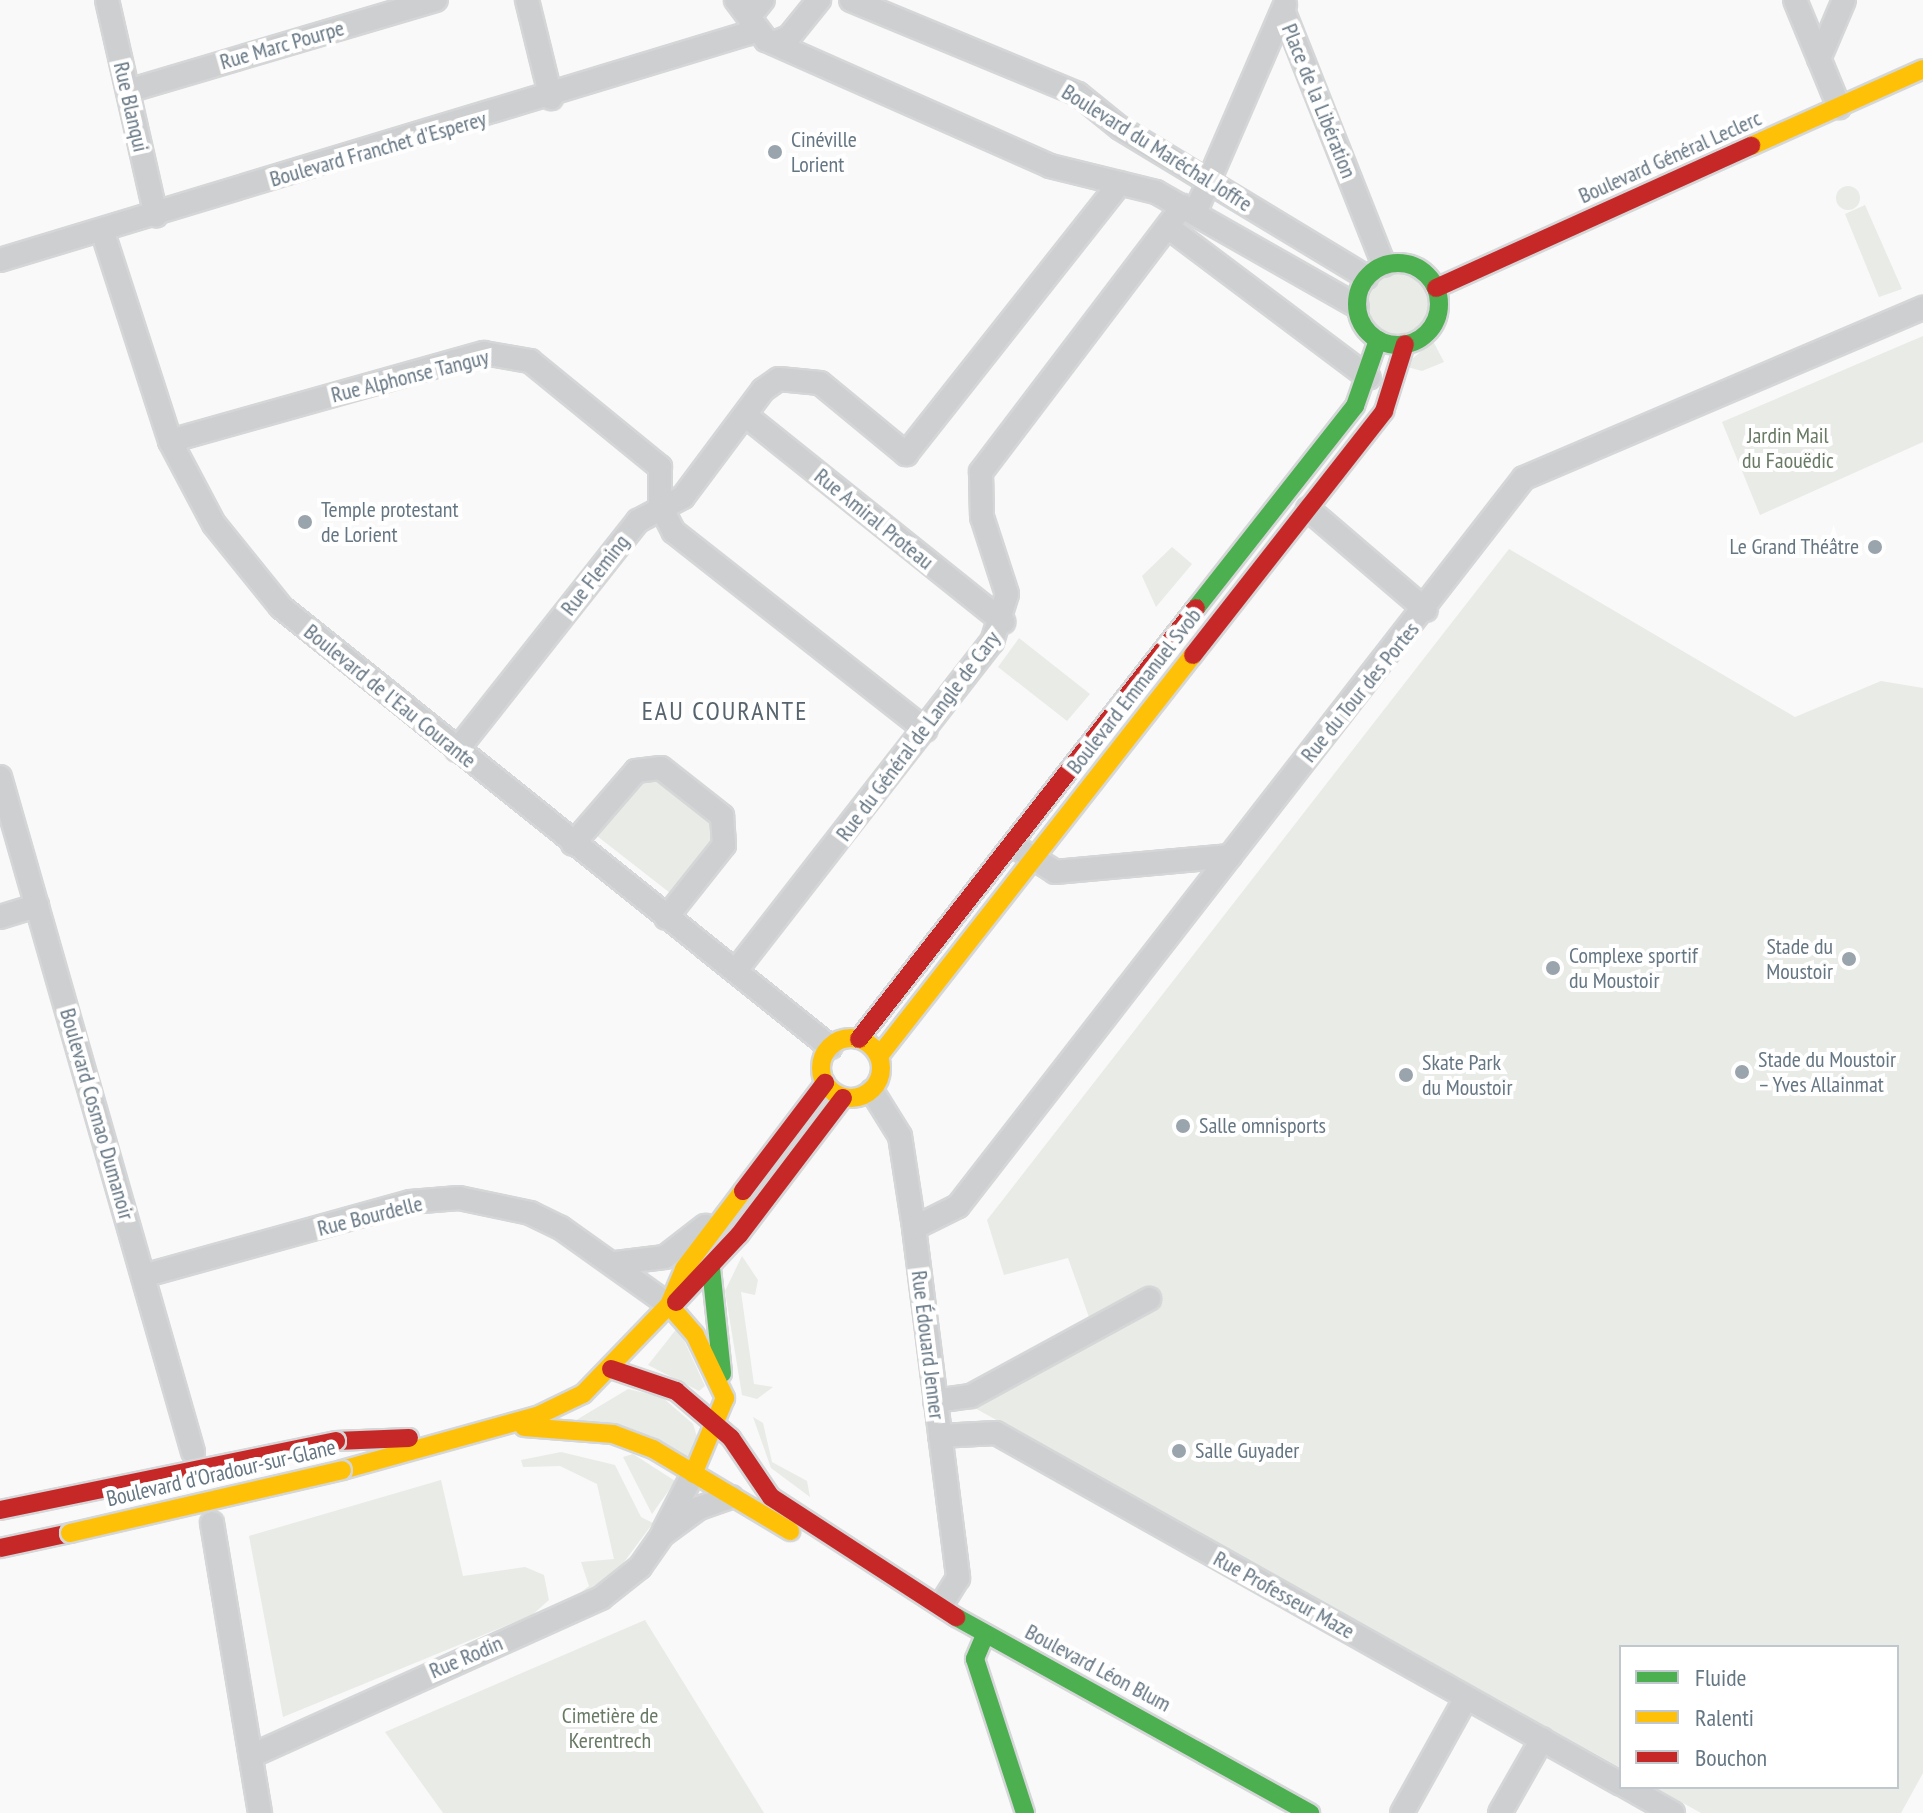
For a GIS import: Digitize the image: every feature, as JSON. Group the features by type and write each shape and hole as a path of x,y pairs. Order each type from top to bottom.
{"main road":[{"name":"Boulevard Général Leclerc","path":"1436,288 1923,69"},
{"path":"1409,264 1436,288 1432,327 1405,344 1378,340 1357,306 1375,271 1409,264"},
{"name":"Boulevard Emmanuel Svob","path":"859,1039 1355,406 1369,378 1378,340"},
{"name":"Boulevard Emmanuel Svob","path":"879,1056 1384,411 1405,344"},
{"path":"669,1305 687,1298 843,1098 872,1091 879,1056 859,1039 830,1047 821,1064 825,1083 843,1098"},
{"path":"669,1305 684,1269 825,1083"},
{"path":"711,1268 731,1438"},
{"path":"669,1305 695,1335 725,1398 693,1474"},
{"name":"Boulevard d'Oradour-sur-Glane","path":"0,1548 342,1470 450,1436 502,1425 563,1406 611,1369 669,1305"},
{"name":"Boulevard Léon Blum","path":"611,1369 664,1384 731,1438 771,1497 942,1604 985,1635 1310,1813"},
{"name":"Boulevard Léon Blum","path":"502,1425 613,1434 693,1474 807,1540 866,1559"},
{"name":"Boulevard d'Oradour-sur-Glane","path":"0,1510 336,1441 450,1436"},
{"path":"985,1635 975,1659 1025,1813"}],"street":[{"name":"Rue Blanqui","path":"107,0 156,215"},
{"name":"Rue Marc Pourpe","path":"128,91 436,0"},
{"path":"527,0 551,98"},
{"path":"774,43 789,37 819,0"},
{"name":"Boulevard du Maréchal Joffre","path":"851,0 1078,94 1212,184 1375,271"},
{"path":"1795,0 1839,107"},
{"path":"1819,59 1844,0"},
{"name":"Place de la Libération","path":"1189,209 1212,184 1285,5"},
{"name":"Place de la Libération","path":"1285,5 1375,271"},
{"name":"Boulevard Franchet d'Esperey","path":"0,260 551,98 750,12"},
{"name":"Boulevard du Maréchal Joffre","path":"750,12 774,43 1050,166 1120,183 1189,209 1357,306"},
{"path":"745,415 779,379 820,383 906,454 1120,183"},
{"name":"Rue du Général de Langle de Cary","path":"737,969 926,730 1003,622 1007,594 982,517 981,472 1168,227 1189,209"},
{"path":"1168,227 1369,378"},
{"name":"Boulevard de l'Eau Courante","path":"102,230 170,441 214,524 281,607 666,918 737,969 830,1047"},
{"name":"Rue du Tour des Portes","path":"914,1228 958,1206 1426,610 1524,478 1923,308"},
{"name":"Rue Alphonse Tanguy","path":"170,441 484,353 507,354 530,361 660,467 660,505"},
{"name":"Rue Fleming","path":"457,750 638,521 660,505 683,497 745,415"},
{"name":"Rue Amiral Proteau","path":"745,415 1003,622"},
{"path":"660,505 674,532 926,730"},
{"path":"1308,509 1426,610"},
{"path":"573,844 636,771 661,768 722,816 724,845 666,918"},
{"name":"Boulevard Cosmao Dumanoir","path":"0,777 193,1452"},
{"path":"1013,843 1033,860 1068,872 1230,856"},
{"path":"2,916 37,906"},
{"name":"Rue Édouard Jenner","path":"872,1091 900,1136 914,1228 958,1578 942,1604"},
{"name":"Rue Bourdelle","path":"143,1276 410,1202 459,1198 530,1213 616,1263 669,1305"},
{"path":"616,1263 677,1251 733,1201"},
{"path":"935,1401 966,1398 1149,1299"},
{"name":"Rue Professeur Maze","path":"940,1436 996,1433 1619,1783"},
{"name":"Rue Rodin","path":"251,1756 601,1598 640,1567 662,1535 693,1474"},
{"name":"Rue Rodin","path":"662,1535 699,1508 731,1497"},
{"path":"212,1523 260,1813"},
{"path":"1402,1813 1466,1698"},
{"path":"1500,1813 1542,1739"},
{"path":"1631,1789 1673,1813"}],"green space":[{"path":"1848,186 1856,190 1860,198 1856,206 1848,210 1840,206 1836,198 1840,190"},
{"path":"1865,205 1902,289 1879,297 1845,214"},
{"path":"1398,272 1420,281 1429,303 1420,325 1398,334 1376,325 1367,303 1376,281"},
{"name":"Jardin Mail du Faouëdic","path":"1923,336 1923,442 1760,515 1722,422"},
{"path":"1433,341 1444,362 1422,371 1404,366"},
{"path":"1172,547 1192,564 1156,607 1142,576"},
{"name":"Complexe sportif du Moustoir","path":"1509,549 1795,717 1881,681 1923,688 1923,1773 1901,1813 1701,1813 1658,1789 1899,1789 1899,1645 1619,1645 1619,1767 973,1407 1095,1334 1068,1258 1004,1275 987,1220"},
{"path":"1019,638 1090,694 1067,721 998,667"},
{"path":"659,781 712,821 715,839 674,896 597,836 635,784"},
{"path":"742,1256 758,1280 755,1295 741,1292 754,1384 773,1387 757,1399 742,1395 725,1291"},
{"path":"678,1327 705,1386 699,1391 648,1365"},
{"path":"628,1389 662,1397 693,1424 698,1440 692,1458 573,1422"},
{"path":"753,1417 763,1423 772,1462 807,1481 810,1497 771,1468"},
{"path":"561,1452 615,1465 641,1517 653,1523 616,1573 575,1597 589,1586 581,1562 614,1559 597,1484 560,1466 523,1467 521,1460"},
{"path":"633,1454 683,1486 674,1483 652,1514 623,1457"},
{"path":"441,1480 463,1576 525,1567 544,1575 549,1600 532,1615 283,1717 249,1536"},
{"name":"Cimetière de Kerentrech","path":"645,1620 764,1813 443,1813 385,1732"}],"traffic: fast":[{"path":"1398,263 1414,266 1427,275 1436,288 1439,304 1436,320 1427,333 1414,342 1398,345 1382,342 1369,333 1360,320 1357,304 1360,288 1369,275 1382,266 1398,263"},
{"path":"1196,608 1355,406 1378,340"},
{"path":"711,1268 722,1373"},
{"path":"956,1617 1310,1813"},
{"path":"985,1635 975,1659 1025,1813"}],"traffic: slow":[{"path":"1751,146 1923,69"},
{"path":"879,1056 1193,655"},
{"path":"851,1038 863,1040 872,1047 879,1056 881,1068 879,1080 872,1089 863,1096 851,1098 839,1096 830,1089 823,1080 821,1068 823,1056 830,1047 839,1040 851,1038"},
{"path":"342,1470 537,1416 583,1394 669,1305 684,1269 743,1191"},
{"path":"669,1305 695,1335 725,1398 693,1474"},
{"path":"524,1427 613,1434 653,1449 790,1531"},
{"path":"70,1533 342,1470"}],"traffic: jam":[{"path":"1436,288 1751,146"},
{"path":"1193,655 1384,411 1405,344"},
{"path":"859,1039 1196,608"},
{"path":"743,1191 825,1083"},
{"path":"676,1302 739,1235 843,1098"},
{"path":"611,1369 676,1391 731,1438 771,1497 956,1617"},
{"path":"336,1441 409,1438"},
{"path":"0,1510 336,1441"},
{"path":"0,1548 70,1533"}],"place":[{"name":"Cinéville Lorient","path":"775,152"},
{"name":"Temple protestant de Lorient","path":"305,522"},
{"name":"Le Grand Théâtre","path":"1875,547"},
{"name":"Stade du Moustoir","path":"1849,959"},
{"name":"Complexe sportif du Moustoir","path":"1553,968"},
{"name":"Stade du Moustoir – Yves Allainmat","path":"1742,1072"},
{"name":"Skate Park du Moustoir","path":"1406,1075"},
{"name":"Salle omnisports","path":"1183,1126"},
{"name":"Salle Guyader","path":"1179,1451"}],"district":[{"name":"EAU COURANTE","path":"725,711"}]}
